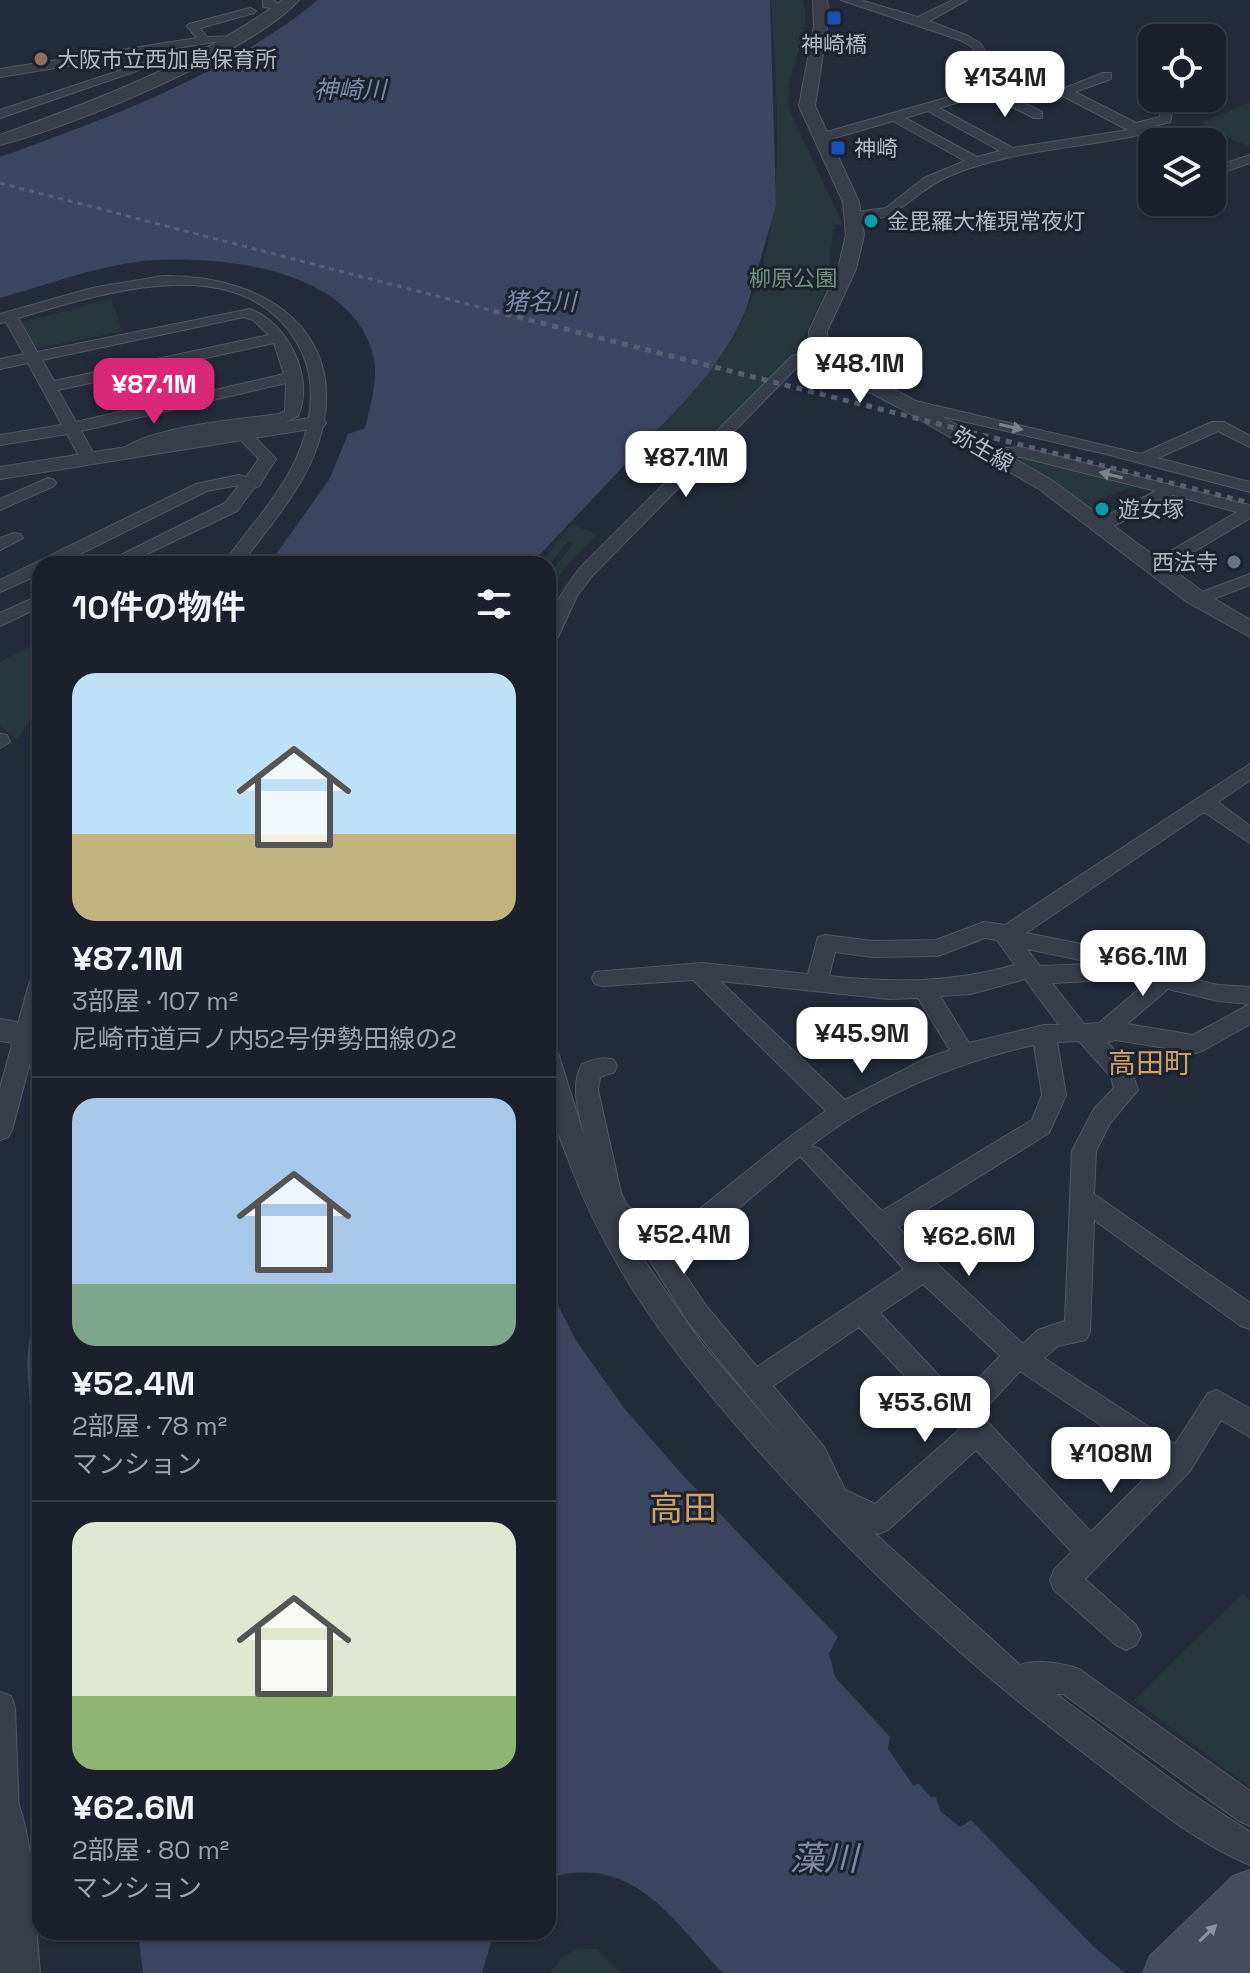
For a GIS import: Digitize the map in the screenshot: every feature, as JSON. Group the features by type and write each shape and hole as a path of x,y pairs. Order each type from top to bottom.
{"main road":[{"path":"1167,1973 1250,1893"},
{"path":"1221,1973 1250,1943"}],"street":[{"path":"556,622 569,595 586,572 797,359 819,351 818,331 849,264 855,234 851,202 807,106 806,89 819,43 823,11 820,0"},
{"path":"847,0 874,3 964,38 976,45 988,63 1065,92 1136,130"},
{"path":"918,22 961,0"},
{"path":"0,140 201,58 237,39 281,2"},
{"path":"204,40 193,26 239,13 252,28"},
{"path":"0,73 204,40 237,39"},
{"path":"0,114 159,60 189,54 201,58"},
{"path":"820,138 988,90 1045,66"},
{"path":"1065,92 1104,77 1122,87"},
{"path":"988,90 1038,115"},
{"path":"931,108 1011,152"},
{"path":"854,216 883,215 894,211 929,181 976,162 1011,152 1136,130 1166,119 1166,112"},
{"path":"896,118 976,162"},
{"path":"1226,167 1250,159"},
{"path":"88,458 32,357 5,318 133,284 183,280 229,284 274,305 300,331 316,369 319,388 316,423 297,471 238,556"},
{"path":"0,364 245,312 256,314 277,338 293,368 292,413 283,418 183,432 127,452"},
{"path":"49,387 277,338"},
{"name":"弥生線","path":"819,351 844,373 907,404 1046,485 1200,599 1250,630"},
{"path":"0,421 4,439 72,428 293,377"},
{"path":"907,404 1250,487"},
{"path":"0,473 316,423"},
{"path":"1143,459 1218,425 1250,442"},
{"path":"129,556 231,507 253,483 268,459 243,434"},
{"path":"992,454 1021,452 1250,511"},
{"path":"63,556 202,487 239,480 253,483"},
{"path":"0,505 48,483"},
{"path":"1100,526 1171,490"},
{"path":"1156,567 1250,511"},
{"path":"0,587 32,571"},
{"path":"1200,599 1250,579"},
{"path":"0,620 32,604"},
{"path":"973,1426 968,1408 1021,1358 1055,1333 1077,1332 1084,1151 1102,1116 1126,1090 1122,1073 1032,972 1005,936 1250,771"},
{"path":"1204,802 1250,836"},
{"path":"817,983 826,943 872,949 938,948 984,930 1009,933 1020,940 1101,956 1127,971"},
{"path":"702,971 702,977 843,1112"},
{"path":"603,978 702,971 889,991 971,986 1032,972 1127,971 1232,995 1250,996"},
{"path":"1089,1033 1128,1013 1164,980"},
{"path":"924,989 964,1054"},
{"path":"0,1130 14,1032 32,999"},
{"path":"660,1252 716,1213 807,1136 843,1112 935,1064 1044,1034 1132,1032 1196,1044 1250,1013"},
{"path":"880,1225 1041,1126 1054,1095 1044,1034"},
{"path":"606,1066 590,1070 586,1090 614,1236 655,1300 706,1361 728,1395 925,1602 1022,1686 1203,1822 1250,1849"},
{"path":"556,1084 566,1118 607,1203 660,1252 660,1258 698,1315 814,1456 830,1502"},
{"path":"812,1156 922,1271"},
{"path":"1080,1197 1250,1318"},
{"path":"753,1384 925,1269 993,1336 1021,1358 1180,1462"},
{"path":"861,1311 1091,1552"},
{"path":"706,1361 753,1384"},
{"path":"1126,1635 1064,1580 1180,1462 1217,1402 1250,1424"},
{"path":"830,1502 878,1520 973,1426"},
{"path":"1022,1686 1027,1677 1068,1680 1250,1810"},
{"path":"0,1707 2,1811 19,1973"}],"green space":[{"name":"柳原公園","path":"771,0 803,0 804,28 790,82 789,109 843,225 834,225 826,289 798,349 684,467 639,452 700,383 732,339 751,300 764,259 776,174 776,86"},
{"path":"1250,102 1250,147 1226,136 1226,128 1207,128 1203,122"},
{"path":"111,298 122,331 35,349 20,323"},
{"path":"1027,458 1134,487 1099,499 1116,511 1103,518 1055,481 1020,460"},
{"path":"572,524 597,535 556,580 556,566 573,544 569,541 556,556 546,556"},
{"path":"32,645 32,717 17,740 0,726 0,662"},
{"path":"1242,1594 1250,1599 1250,1787 1134,1700"},
{"path":"577,1948 597,1949 621,1973 551,1973 561,1958"}],"water":[{"name":"猪名川","path":"318,0 770,0 776,205 746,310 712,369 686,400 539,556 275,556 329,480 348,434 365,428 373,392 375,364 361,326 340,304 314,287 283,274 250,266 184,259 154,260 96,270 0,298 0,157 166,92 245,51"},
{"name":"藻川","path":"556,1301 577,1342 624,1408 679,1471 838,1637 829,1653 835,1677 890,1737 888,1749 913,1785 919,1784 931,1797 936,1797 940,1811 960,1827 971,1820 1094,1947 1125,1973 723,1973 667,1912 648,1896 627,1883 604,1875 578,1873 556,1877"},
{"path":"32,1313 32,1439 27,1362"},
{"path":"139,1940 492,1940 482,1973 143,1973"}],"railway":[{"path":"0,183 502,313"},
{"path":"494,311 1250,503"}],"place":[{"name":"神崎橋","path":"834,18"},
{"name":"大阪市立西加島保育所","path":"41,59"},
{"name":"神崎","path":"838,148"},
{"name":"金毘羅大権現常夜灯","path":"871,221"},
{"name":"遊女塚","path":"1102,509"},
{"name":"西法寺","path":"1234,562"}],"district":[{"name":"高田町","path":"1150,1063"},
{"name":"高田","path":"683,1508"}],"water label":[{"name":"神崎川","path":"350,89"}]}
